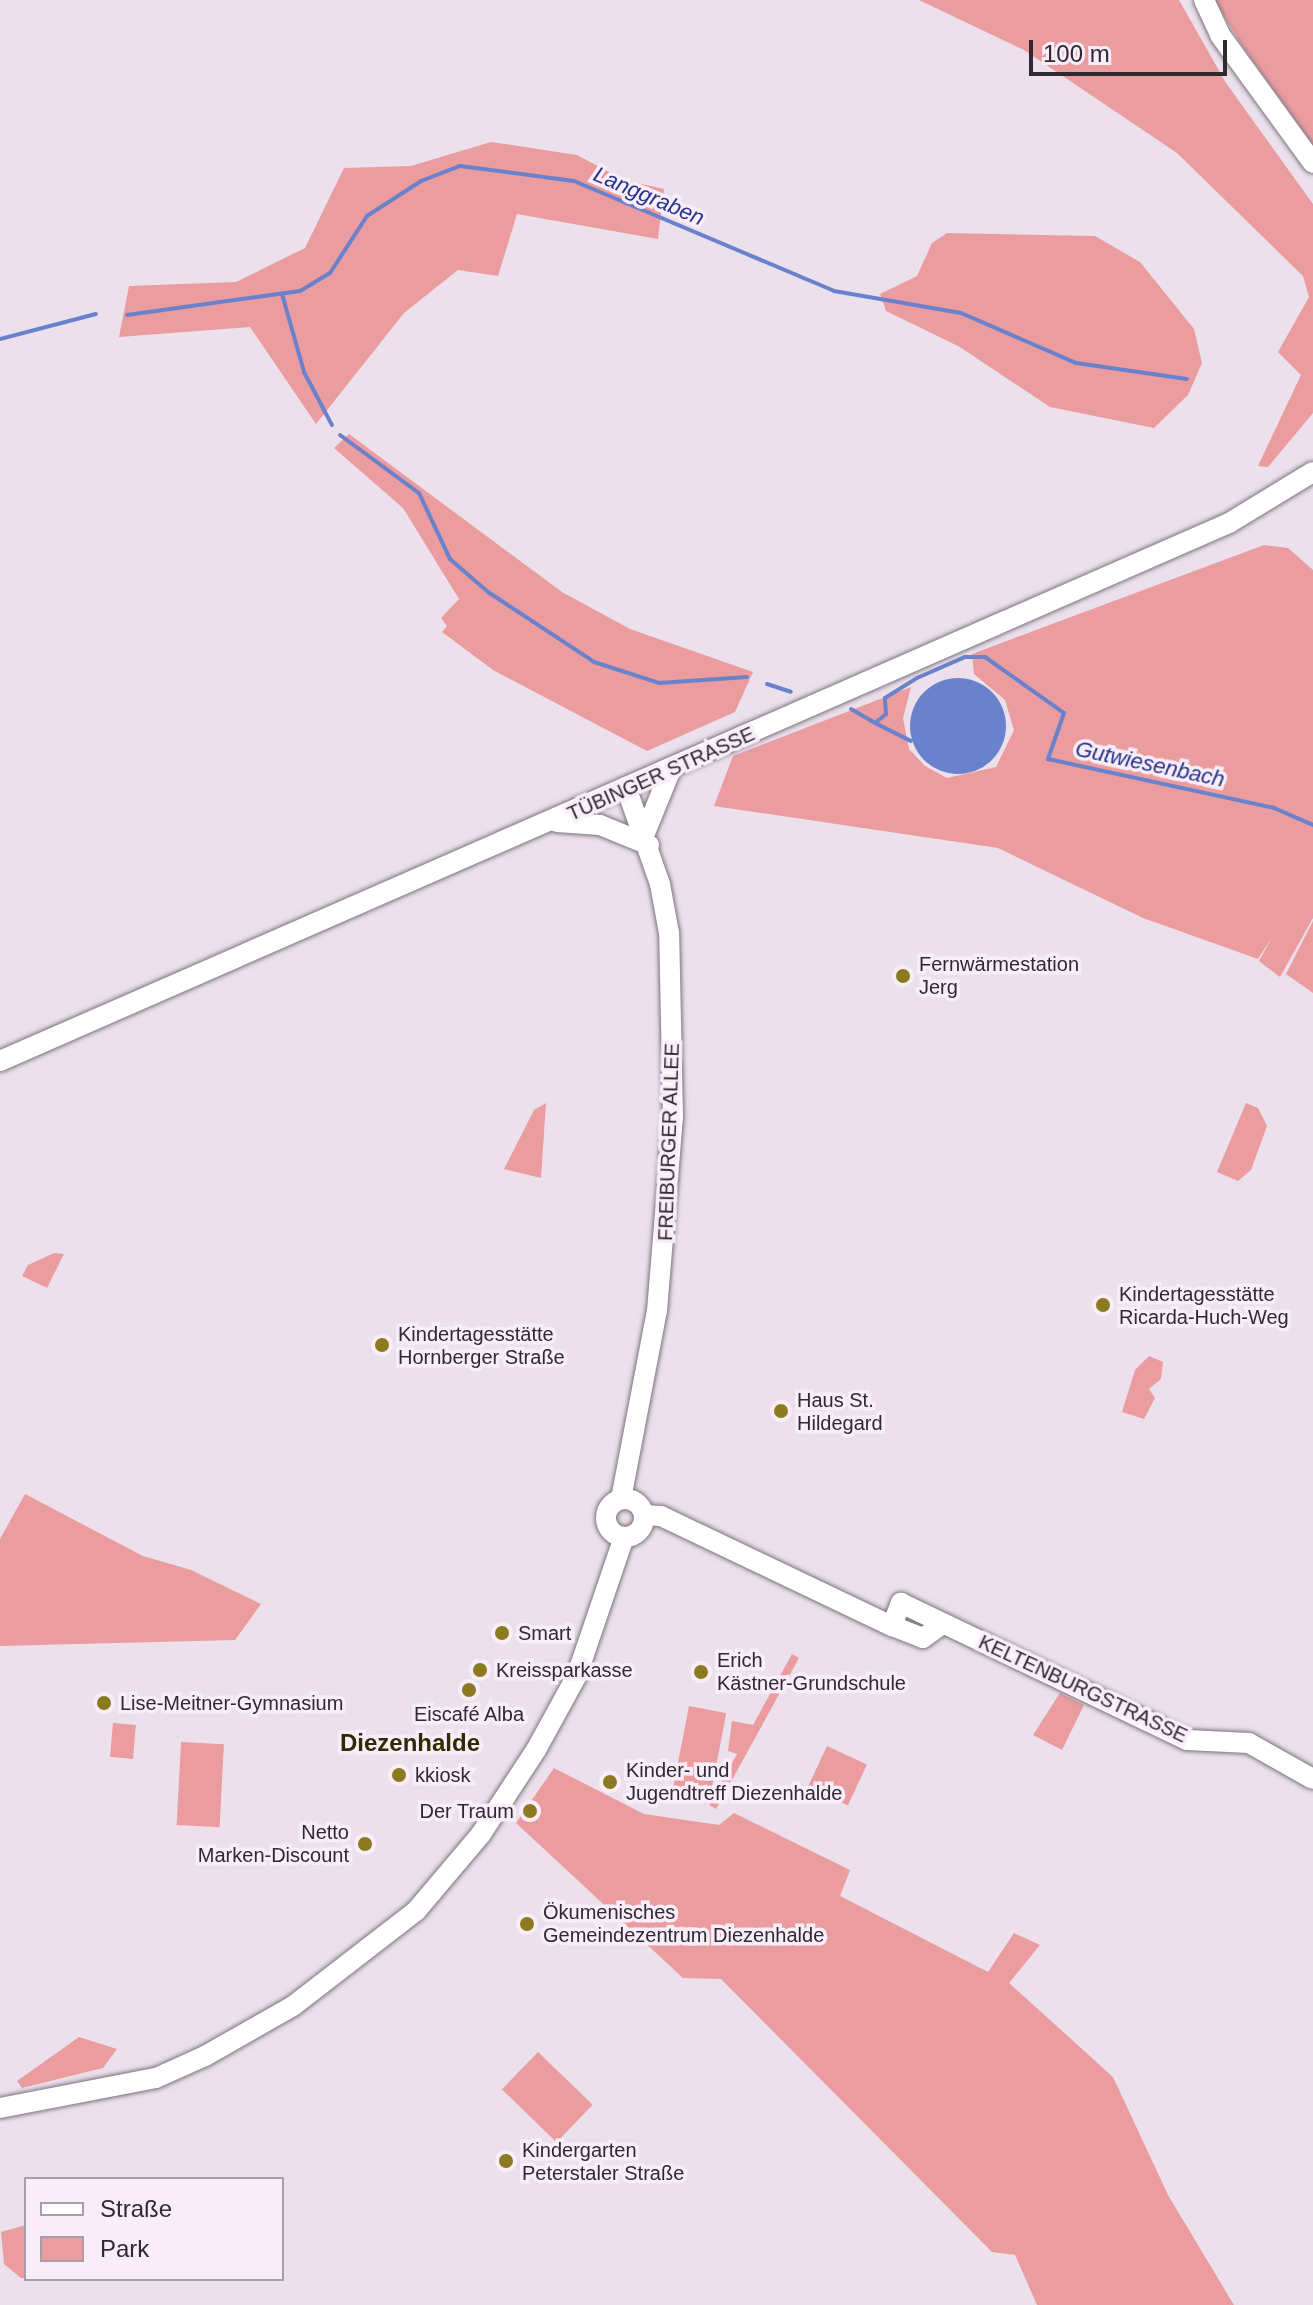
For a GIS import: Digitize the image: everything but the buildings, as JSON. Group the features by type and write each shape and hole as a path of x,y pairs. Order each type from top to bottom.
{"street":[{"path":"1204,0 1220,35 1313,163"},
{"name":"TÜBINGER STRASSE","path":"0,1061 1229,523 1313,472"},
{"path":"553,821 600,825 647,839 672,767"},
{"name":"FREIBURGER ALLEE","path":"624,1537 613,1532 606,1516 621,1499 657,1311 670,1198 669,933 647,839 626,787"},
{"path":"0,2108 156,2078 205,2056 293,2006 416,1911 481,1834 536,1750 577,1675 624,1537 640,1531 644,1515 636,1501 621,1499"},
{"name":"KELTENBURGSTRASSE","path":"644,1515 661,1516 892,1626 923,1638 942,1624 1187,1740 1249,1743 1313,1779"}],"green space":[{"path":"919,0 1179,0 1226,83 1313,204 1313,413 1268,467 1258,466 1301,375 1278,352 1309,297 1303,276 1177,153 1024,50"},
{"path":"1214,0 1313,0 1313,145 1243,47"},
{"path":"491,142 577,155 624,180 664,189 658,239 517,214 498,276 458,270 404,313 316,424 250,327 119,337 129,286 236,282 305,248 344,168 411,166"},
{"path":"947,233 1095,236 1140,262 1194,329 1202,363 1188,395 1154,428 1050,407 960,347 886,311 880,294 917,276 932,243"},
{"path":"349,434 562,592 630,629 753,672 735,712 647,751 493,670 442,632 447,626 441,618 459,599 403,508 334,448"},
{"path":"1264,545 1288,548 1313,570 1313,918 1280,977 1259,961 1272,937 1258,959 1143,918 998,848 714,806 733,756 911,687 903,718 909,749 925,766 947,778 996,767 1014,730 1005,700 974,674 972,654"},
{"path":"1313,921 1313,993 1286,974"},
{"path":"546,1103 541,1178 504,1169 534,1110"},
{"path":"1246,1103 1258,1108 1267,1126 1251,1170 1238,1181 1217,1172"},
{"path":"54,1253 64,1254 47,1288 22,1276 28,1265"},
{"path":"1149,1356 1163,1362 1161,1379 1149,1389 1155,1398 1144,1419 1122,1412 1135,1370"},
{"path":"25,1494 143,1556 191,1570 261,1604 235,1640 0,1646 0,1539"},
{"path":"792,1654 799,1658 716,1809 709,1805 737,1754 728,1751 732,1721 753,1725"},
{"path":"1060,1693 1084,1705 1062,1750 1033,1735"},
{"path":"689,1706 726,1713 710,1796 673,1788"},
{"path":"113,1723 136,1725 133,1759 110,1757"},
{"path":"181,1742 224,1744 220,1827 177,1825"},
{"path":"827,1746 867,1765 848,1805 808,1787"},
{"path":"554,1768 644,1814 719,1825 734,1813 850,1870 840,1896 988,1972 1014,1933 1040,1945 1009,1983 1113,2077 1168,2195 1234,2305 1037,2305 1015,2255 992,2252 721,1979 683,1978 516,1823"},
{"path":"79,2037 117,2049 103,2068 22,2088 17,2081"},
{"path":"538,2052 593,2105 557,2142 502,2089"},
{"path":"24,2226 24,2278 4,2264 1,2232"}],"water":[{"path":"958,678 976,682 992,692 1002,708 1006,726 1002,744 992,760 976,770 958,774 940,770 924,760 914,744 910,726 914,708 924,692 940,682"}],"waterway":[{"name":"Langgraben","path":"127,315 300,291 330,273 367,216 421,181 460,166 574,181 834,291 961,313 1076,363 1187,379"},
{"name":"Gutwiesenbach","path":"282,294 304,372 332,425"},
{"name":"Langgraben","path":"0,339 96,314"},
{"name":"Gutwiesenbach","path":"340,435 419,493 450,559 488,592 594,662 659,683 747,677"},
{"name":"Gutwiesenbach","path":"851,709 875,723 886,714 885,698 917,678 965,657 985,657 1064,713 1048,759 1274,808 1313,825"},
{"name":"Gutwiesenbach","path":"767,684 791,692"},
{"path":"875,723 911,741"}],"place":[{"name":"Fernwärmestation Jerg","path":"903,976"},
{"name":"Kindertagesstätte Ricarda-Huch-Weg","path":"1103,1305"},
{"name":"Kindertagesstätte Hornberger Straße","path":"382,1345"},
{"name":"Haus St. Hildegard","path":"781,1411"},
{"name":"Smart","path":"502,1633"},
{"name":"Kreissparkasse","path":"480,1670"},
{"name":"Erich Kästner-Grundschule","path":"701,1672"},
{"name":"Eiscafé Alba","path":"469,1690"},
{"name":"Lise-Meitner-Gymnasium","path":"104,1703"},
{"name":"kkiosk","path":"399,1775"},
{"name":"Kinder- und Jugendtreff Diezenhalde","path":"610,1782"},
{"name":"Der Traum","path":"530,1811"},
{"name":"Netto Marken-Discount","path":"365,1844"},
{"name":"Ökumenisches Gemeindezentrum Diezenhalde","path":"527,1924"},
{"name":"Kindergarten Peterstaler Straße","path":"506,2161"}],"district":[{"name":"Diezenhalde","path":"410,1743"}]}
